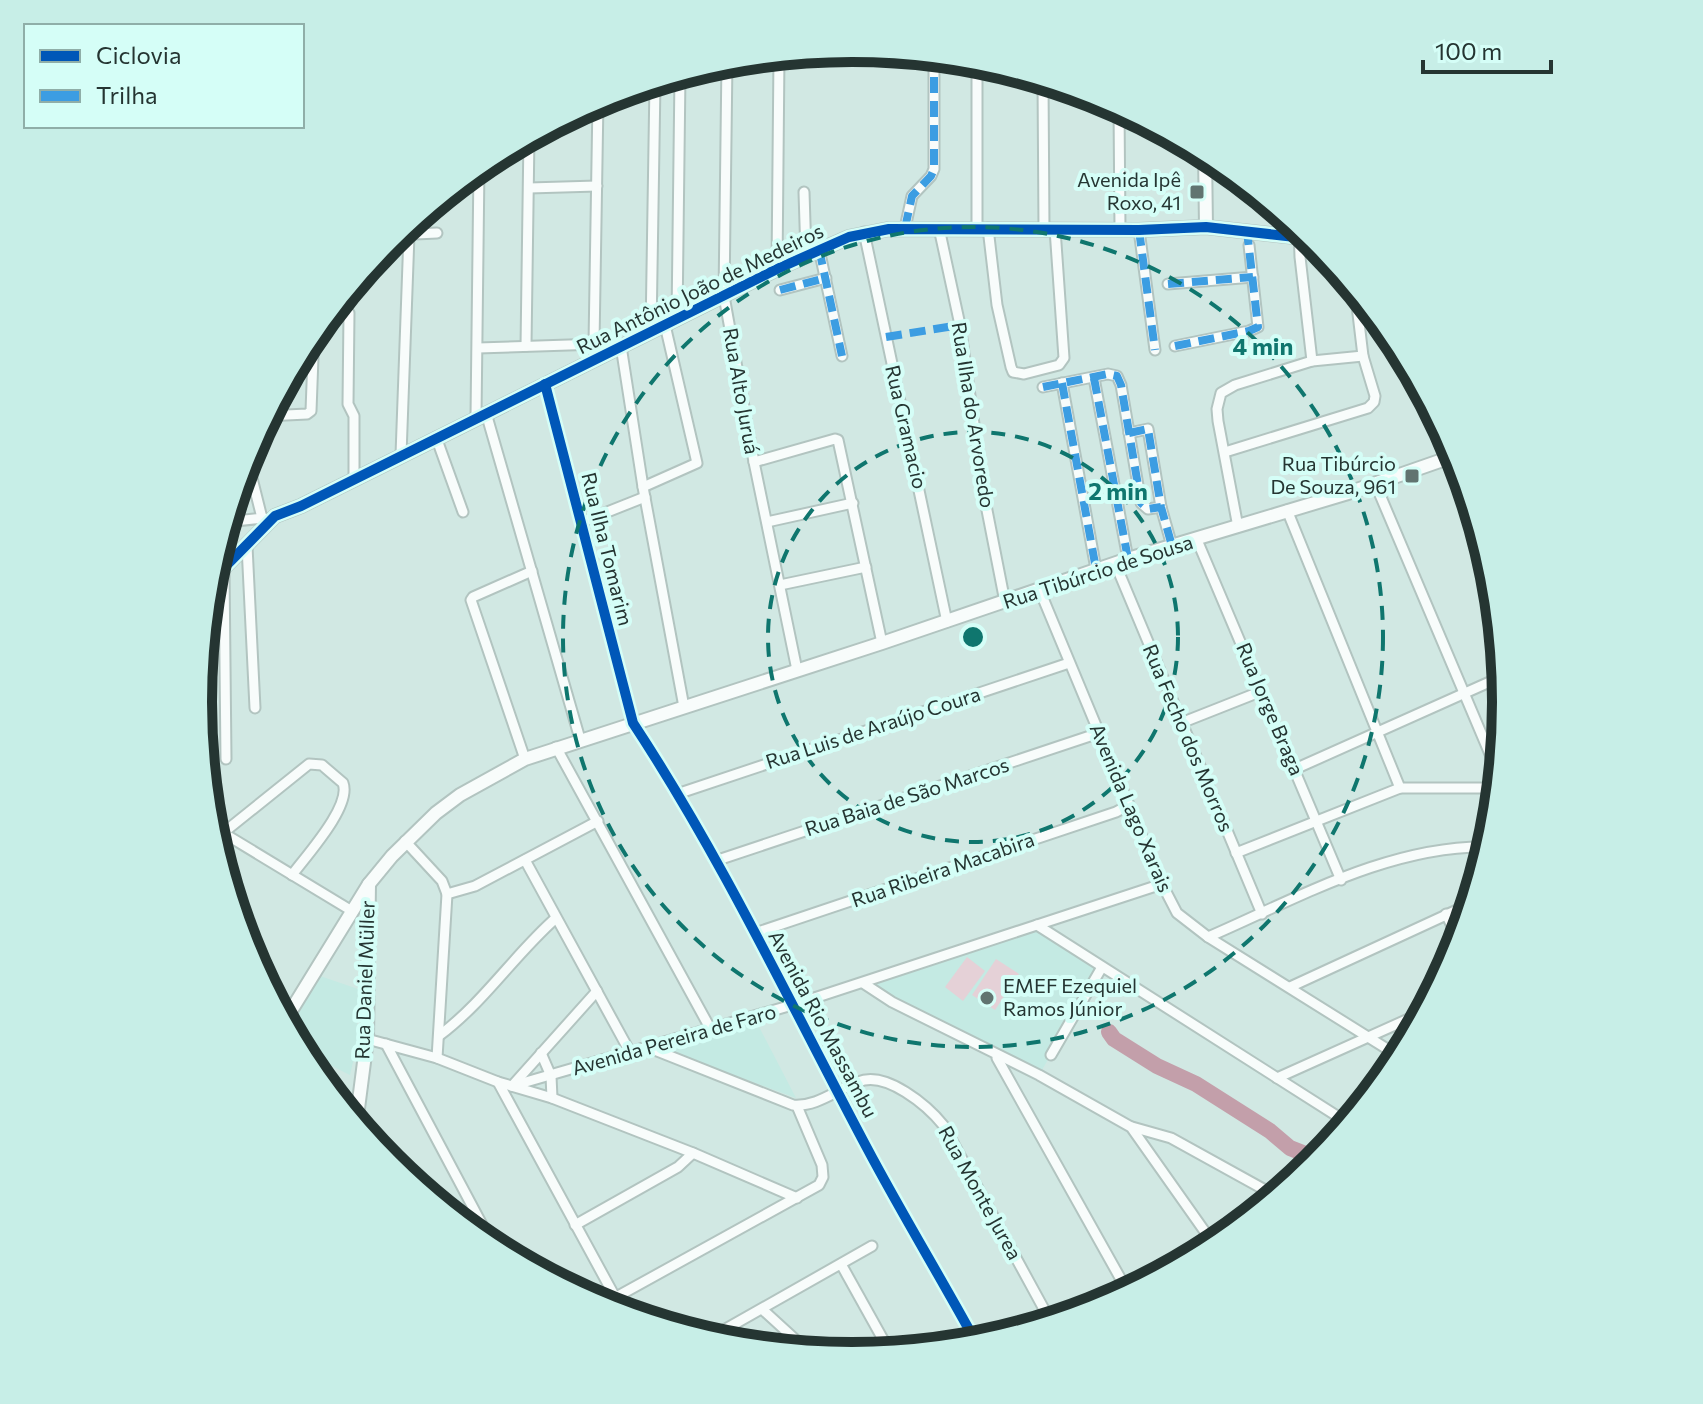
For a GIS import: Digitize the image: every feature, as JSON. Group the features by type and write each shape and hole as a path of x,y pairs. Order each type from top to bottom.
{"street":[{"path":"777,269 779,66"},
{"path":"905,228 912,196 934,169 934,67"},
{"name":"Rua Alto Juruá","path":"727,74 724,296 797,670"},
{"path":"977,74 982,228 1011,367 1013,372 1021,374 1059,365 1064,358 1049,229 1043,92"},
{"path":"582,522 697,463 671,322 680,86"},
{"path":"651,332 655,93"},
{"path":"594,344 598,115"},
{"path":"1119,121 1120,229"},
{"path":"526,346 529,150"},
{"path":"1205,169 1206,227"},
{"path":"479,182 481,415 532,571 580,739"},
{"path":"529,188 597,186"},
{"path":"804,192 806,255"},
{"name":"Rua Antônio João de Medeiros","path":"226,567 275,516 806,255 864,232 905,228 1139,230 1206,227 1248,239 1287,234"},
{"name":"Rua Ilha do Arvoredo","path":"939,228 966,358 982,483 1005,602"},
{"path":"1139,230 1155,350"},
{"name":"Rua Gramacio","path":"864,232 947,622"},
{"path":"415,235 437,233"},
{"path":"1175,346 1258,327 1248,239"},
{"path":"401,455 409,240"},
{"path":"1300,246 1312,361"},
{"path":"819,249 842,356"},
{"path":"1168,284 1253,277"},
{"path":"780,290 826,278"},
{"path":"1225,452 1368,408 1374,402 1363,356 1358,310"},
{"path":"349,313 348,404 354,416 354,479"},
{"path":"478,348 594,344 617,349 684,707"},
{"path":"280,416 303,415 311,411 313,356"},
{"path":"1238,527 1217,409 1221,393 1235,385 1312,361 1363,356"},
{"path":"1043,387 1111,374 1119,378 1141,503 1148,509 1161,507"},
{"name":"Rua Fecho dos Morros","path":"1094,378 1121,561 1181,723 1262,914"},
{"path":"1062,383 1096,569"},
{"name":"Rua Ilha Tomarim","path":"545,384 633,723"},
{"path":"1129,433 1148,429 1161,507 1172,546"},
{"path":"436,437 463,512"},
{"path":"754,462 837,440 882,643"},
{"name":"Rua Tibúrcio de Sousa","path":"291,1010 369,884 405,841 460,795 525,759 947,622 1096,569 1197,540 1444,459"},
{"path":"252,479 262,518"},
{"path":"1375,483 1489,753"},
{"path":"767,522 853,503"},
{"path":"1287,510 1400,788"},
{"path":"238,521 275,516"},
{"name":"Rua Jorge Braga","path":"1197,540 1341,880"},
{"path":"247,546 255,708"},
{"path":"780,585 866,567"},
{"path":"525,759 471,600 532,571"},
{"path":"224,577 226,759"},
{"name":"Avenida Lago Xarais","path":"1040,591 1162,884 1177,913 1208,937 1389,1050"},
{"name":"Rua Luis de Araújo Coura","path":"677,794 1069,663"},
{"path":"1295,769 1491,681"},
{"path":"1181,723 1262,691"},
{"name":"Avenida Rio Massambu","path":"633,723 755,933 970,1331"},
{"name":"Rua Baia de São Marcos","path":"715,861 1099,733"},
{"path":"556,747 710,1028"},
{"path":"225,831 305,767 313,762 322,765 343,783 345,798 292,875"},
{"path":"1236,853 1400,788 1486,788"},
{"name":"Rua Ribeira Macabira","path":"755,933 1116,812 1129,805"},
{"path":"447,894 475,886 598,821"},
{"path":"226,835 352,911"},
{"path":"405,841 442,881 447,894 437,1058"},
{"path":"1208,937 1382,864 1437,850 1474,848"},
{"path":"525,860 630,1052"},
{"name":"Rua Daniel Müller","path":"358,1109 367,1039 369,884"},
{"name":"Avenida Pereira de Faro","path":"512,1086 794,1005 1162,884"},
{"path":"1290,987 1458,909"},
{"path":"1446,914 1451,925"},
{"path":"440,1035 463,1017 531,940 556,918"},
{"path":"1037,925 1339,1117"},
{"path":"1051,1055 1102,967"},
{"path":"863,983 892,1002 1039,1075 1131,1127 1171,1138 1265,1190"},
{"path":"512,1086 597,991"},
{"path":"1277,1078 1408,1019"},
{"path":"367,1039 437,1058 498,1082 552,1098 797,1198"},
{"path":"386,1044 482,1224"},
{"path":"616,1296 797,1198 819,1185 823,1177 822,1165 797,1106 647,1047"},
{"path":"541,1053 551,1076 552,1098"},
{"path":"996,1056 1122,1282"},
{"name":"Rua Monte Jurea","path":"797,1106 839,1092 857,1082 873,1079 903,1090 931,1110 944,1126 1045,1312"},
{"path":"498,1082 614,1296"},
{"path":"1131,1127 1207,1234"},
{"path":"575,1225 678,1167 693,1153"},
{"path":"725,1330 872,1246"},
{"path":"841,1264 884,1341"},
{"path":"762,1309 795,1340"}],"shaded area":[{"name":"EMEF Ezequiel Ramos Júnior","path":"1037,925 1102,967 1039,1075 866,985"},
{"path":"967,957 985,971 963,1001 945,987"},
{"path":"996,959 1019,974 995,1010 972,995"},
{"path":"320,976 358,989 357,1045 350,1075 321,1060 295,1019"},
{"path":"756,1021 796,1098 660,1048"}],"waterway":[{"path":"1109,1032 1114,1039 1157,1066 1196,1084 1270,1131 1290,1148 1305,1154"}],"marked path":[{"path":"905,228 912,196 934,169 934,67"},
{"path":"1139,230 1155,350"},
{"path":"1175,346 1258,327 1247,231"},
{"path":"819,249 842,356"},
{"path":"1168,284 1253,277"},
{"path":"780,290 826,278"},
{"path":"886,337 960,325"},
{"path":"1043,387 1108,374 1117,376 1141,503 1148,509 1161,507"},
{"path":"1094,378 1128,559"},
{"path":"1062,383 1096,569"},
{"path":"1129,433 1148,429 1161,507 1172,546"}],"cycle path":[{"path":"227,565 275,516 301,506 777,269 849,237 889,229 1139,230 1206,227 1290,236"},
{"path":"545,384 633,723 726,879 880,1173 970,1331"}],"place":[{"name":"Avenida Ipê Roxo, 41","path":"1197,192"},
{"name":"Rua Tibúrcio De Souza, 961","path":"1412,476"},
{"name":"EMEF Ezequiel Ramos Júnior","path":"987,998"}]}
